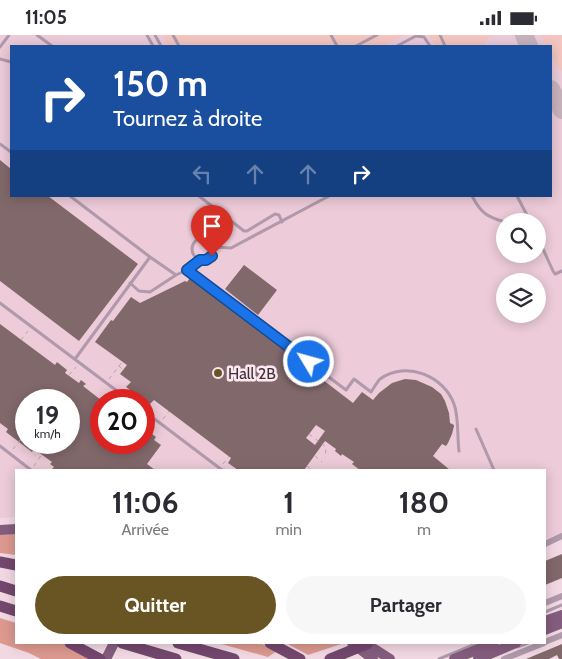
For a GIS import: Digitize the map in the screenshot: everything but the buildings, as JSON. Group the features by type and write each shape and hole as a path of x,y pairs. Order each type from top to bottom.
{"highway":[{"path":"0,562 15,565"},
{"path":"0,586 15,591"},
{"path":"72,644 100,659"},
{"path":"125,644 176,659"},
{"path":"182,644 234,659"},
{"path":"272,644 300,659"},
{"path":"334,657 363,644"}],"main road":[{"path":"0,530 15,529"},
{"path":"546,621 562,615"},
{"path":"546,631 562,623"},
{"path":"106,659 114,644"},
{"path":"363,644 373,659"},
{"path":"363,644 390,659"},
{"path":"454,659 492,644"},
{"path":"478,659 514,644"}],"street":[{"path":"546,544 562,536"},
{"path":"546,603 562,596"},
{"path":"546,641 562,635"},
{"path":"504,659 518,656 540,644"}],"lane":[{"path":"0,47 10,35"},
{"path":"37,35 51,45"},
{"path":"358,45 377,35"},
{"path":"399,45 416,36 424,37 429,45"},
{"path":"0,143 10,151"},
{"path":"71,197 176,275"},
{"path":"200,197 244,231 275,215 279,215 282,221"},
{"path":"214,247 231,248 327,197"},
{"path":"473,197 478,206 489,217 496,219"},
{"path":"518,197 526,213"},
{"path":"202,237 213,243 214,250 212,256 206,260 200,260 194,257 192,245 202,237"},
{"path":"75,359 150,257"},
{"path":"546,257 555,274 562,271"},
{"path":"130,283 139,291 150,292 200,260"},
{"path":"187,270 346,390 354,379 371,392 380,380 390,374 403,371 414,371 424,374 436,381 448,391 455,405 459,451"},
{"path":"0,303 114,389"},
{"path":"155,419 221,469"},
{"path":"476,429 494,469"},
{"path":"0,446 30,469"},
{"path":"546,612 562,605"},
{"path":"439,659 476,644"},
{"path":"488,659 526,644"}],"path":[{"path":"21,340 32,327"},
{"path":"68,375 80,362"},
{"path":"106,383 122,362"},
{"path":"119,366 123,370"},
{"path":"160,423 169,411"},
{"path":"309,434 326,447 325,458"},
{"path":"311,443 315,438"},
{"path":"10,453 15,447"},
{"path":"32,469 42,454"},
{"path":"314,455 322,462"},
{"path":"221,469 229,456"},
{"path":"307,466 311,469"}],"shaded area":[{"path":"0,35 562,35 562,534 546,539 546,469 15,469 15,517 0,518"},
{"path":"162,35 405,35 386,45 167,45"},
{"path":"428,35 490,35 484,45 435,45"},
{"path":"541,35 562,35 562,71 554,60 552,45 546,45"},
{"path":"15,533 15,555 0,553 0,535"},
{"path":"0,618 15,623 15,644 64,644 95,659 41,659 0,643"},
{"path":"222,644 262,644 277,651 268,657"},
{"path":"288,644 341,644 308,655"}],"taxiway":[{"path":"524,35 529,45"},
{"path":"552,91 562,110"}],"place":[{"name":"Hall 2B","path":"218,373"}],"route":[{"path":"212,256 203,261 200,260 187,270 309,362"}]}
